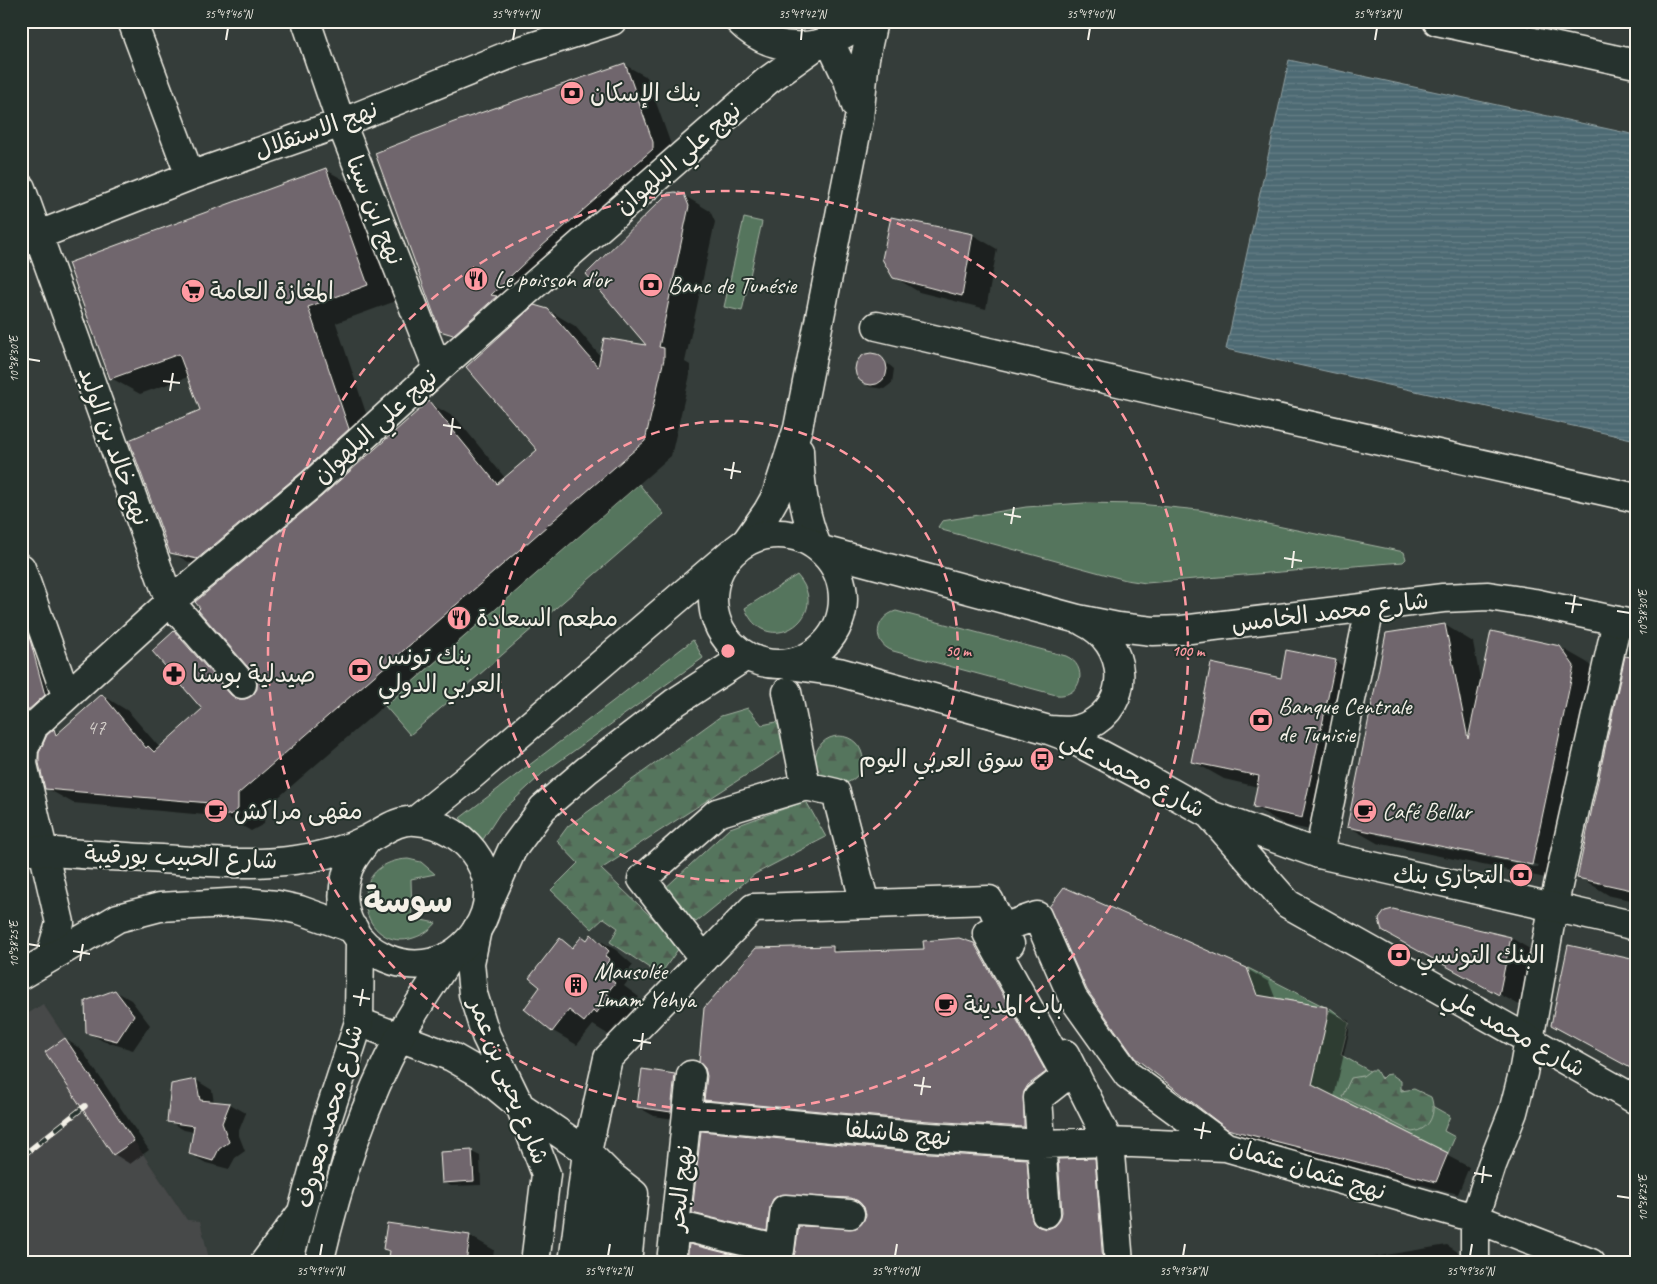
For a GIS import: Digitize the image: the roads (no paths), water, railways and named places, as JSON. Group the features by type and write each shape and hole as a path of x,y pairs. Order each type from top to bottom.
{"street":[{"path":"132,21 190,176"},
{"name":"نهج ابن سينا","path":"306,21 341,123 438,369"},
{"name":"نهج الاستقلال","path":"30,239 190,176 341,123 519,52 612,21"},
{"path":"739,21 757,36 776,44 797,47 824,44 848,80 859,119"},
{"name":"نهج علي البلهوان","path":"50,957 60,923 33,851 23,764 24,749 34,726 170,602 312,484 438,369 767,81 824,44 850,32 862,21"},
{"path":"873,21 864,58 859,119 798,428 776,496 767,512 722,566 716,580 713,595 714,613 721,630 731,645 746,656 764,663 839,672 1049,730 1069,731 1088,726 1104,714 1115,698 1120,679 1118,659 1110,641 1096,627 1078,619"},
{"path":"1437,21 1636,64"},
{"name":"نهج خالد بن الوليد","path":"21,188 30,239 170,602 242,684"},
{"path":"878,326 1200,401 1636,498"},
{"path":"782,664 804,659 822,648 835,630 842,610 840,581 835,568 819,548 804,510 800,483 798,428"},
{"path":"415,821 478,770 738,548 760,536 790,534 819,548"},
{"name":"شارع محمد الخامس","path":"819,548 1078,619 1118,627 1153,631 1182,630 1443,598 1488,596 1534,603 1626,623"},
{"path":"21,568 66,695"},
{"path":"1319,854 1370,608"},
{"path":"1475,1263 1475,1218 1492,1165 1513,1112 1554,908 1626,623"},
{"path":"481,919 488,888 483,867 472,848 457,834 439,825 415,821 398,823 382,829 368,839 354,856 345,877 344,900 349,921 357,934 375,954 394,962 414,965 432,963 451,955 466,944 481,919 512,850 544,808 587,770 674,703 746,656"},
{"path":"788,692 806,786"},
{"name":"شارع محمد علي","path":"1049,730 1068,737 1209,814 1288,904 1528,1041 1636,1100"},
{"path":"704,959 642,879 717,813 806,786 836,793 865,904"},
{"path":"1209,814 1319,854 1636,926"},
{"name":"شارع الحبيب بورقيبة","path":"33,851 208,862 276,863 322,854 368,839"},
{"path":"573,1263 587,1152 608,1058 753,908 989,900 995,931 1066,1076 1038,1098 1046,1213"},
{"path":"21,975 118,918 160,907 244,902 277,905 300,910 357,934"},
{"name":"نهج عثمان عثمان","path":"995,931 1038,916 1073,998 1128,1075 1226,1147 1475,1218 1591,1263"},
{"name":"شارع يحيى بن عمر","path":"481,919 470,963 473,994 486,1036 520,1106 546,1174 536,1263"},
{"path":"995,931 1109,1142 1119,1263"},
{"name":"شارع محمد معروف","path":"288,1263 299,1216 327,1120 359,1022 357,934"},
{"name":"شارع محمد معروف","path":"320,1263 331,1213 361,1124 400,1036 451,955"},
{"path":"359,1022 452,1057 473,1069 520,1106 587,1152 610,1175 634,1194 627,1263"},
{"name":"نهج البحر","path":"671,1263 691,1075"},
{"name":"نهج هاشلفا","path":"688,1114 914,1136 1041,1144 1109,1142 1226,1147"},
{"path":"600,1263 610,1175"},
{"path":"676,1226 780,1250 785,1209 850,1214"},
{"path":"264,1263 299,1216"}],"water":[{"path":"1289,60 1636,135 1636,440 1226,349"}],"railway":[{"path":"21,1157 85,1106"}],"place":[{"name":"بنك الإسكان","path":"572,93"},
{"name":"Le poisson d'or","path":"476,279"},
{"name":"Banc de Tunésie","path":"651,285"},
{"name":"المغازة العامة","path":"193,291"},
{"name":"مطعم السعادة","path":"459,618"},
{"name":"بنك تونس العربي الدولي","path":"360,670"},
{"name":"صيدلية بوستا","path":"174,674"},
{"name":"Banque Centrale de Tunisie","path":"1261,720"},
{"name":"سوق العربي اليوم","path":"1042,759"},
{"name":"مقهى مراكش","path":"216,811"},
{"name":"Café Bellar","path":"1365,811"},
{"name":"التجاري بنك","path":"1521,875"},
{"name":"البنك التونسي","path":"1399,955"},
{"name":"Mausolée Imam Yehya","path":"576,985"},
{"name":"باب المدينة","path":"946,1005"}],"district":[{"name":"سوسة","path":"408,900"}]}
